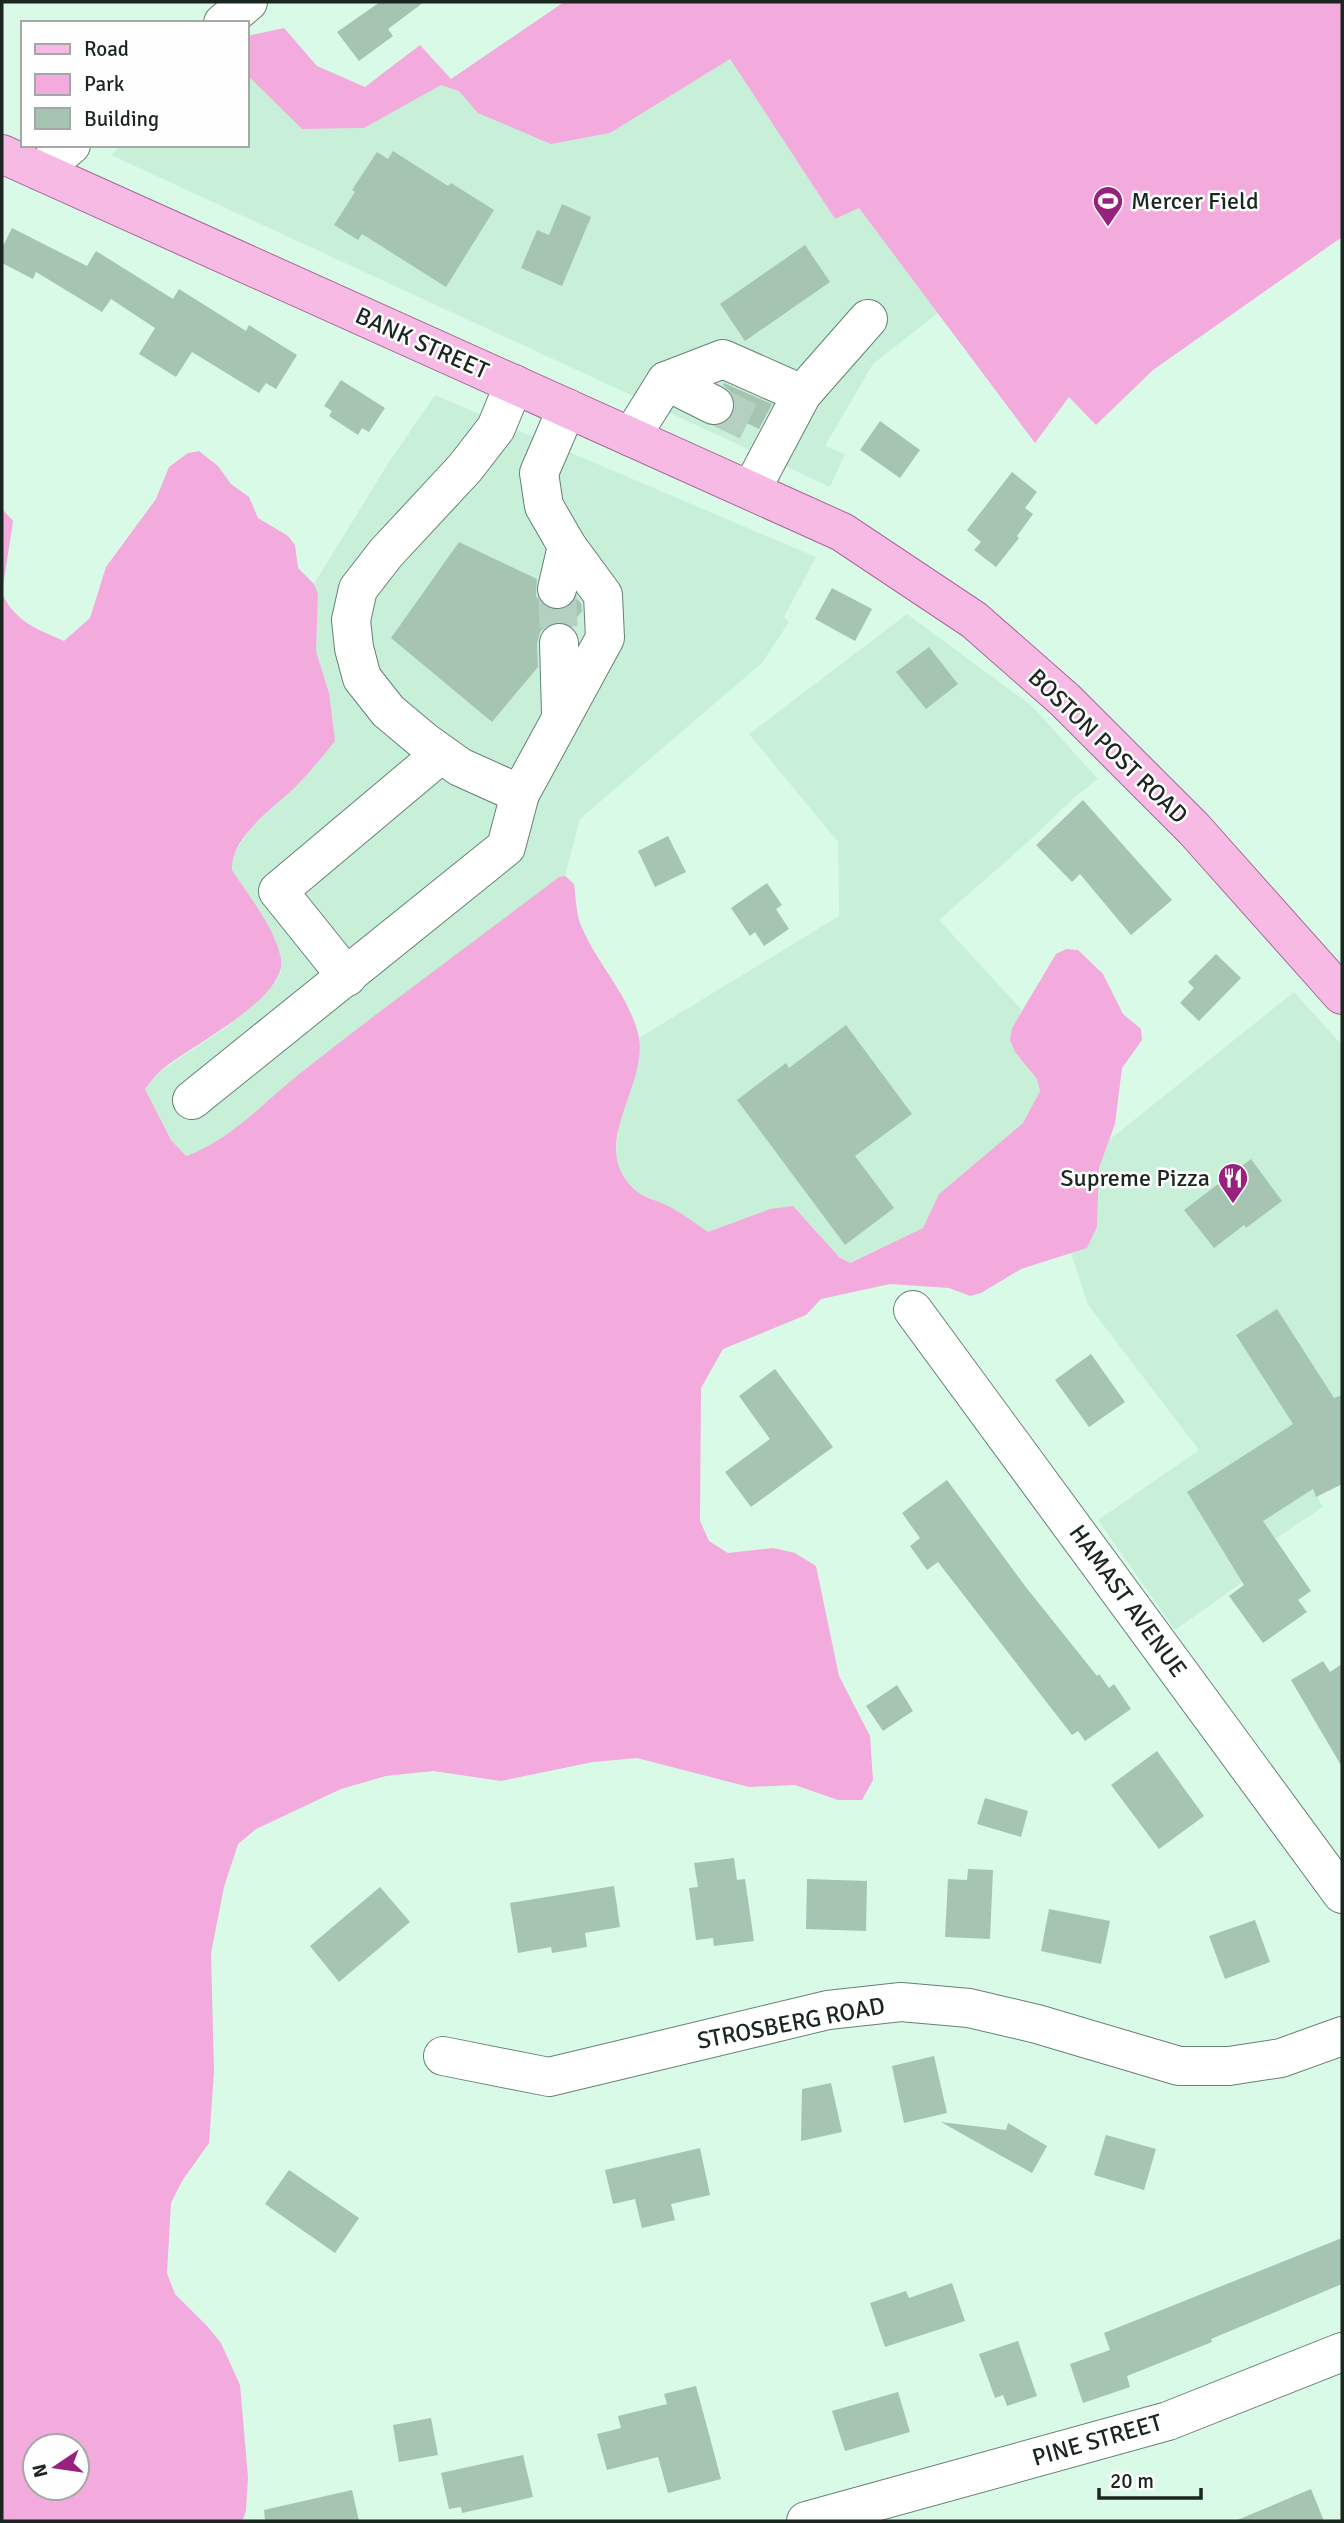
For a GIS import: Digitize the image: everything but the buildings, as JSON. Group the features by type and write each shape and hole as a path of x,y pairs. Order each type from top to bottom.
{"main road":[{"name":"BANK STREET","path":"2,154 842,532"},
{"name":"BOSTON POST ROAD","path":"842,532 974,620 1065,700 1194,829 1342,995"}],"street":[{"path":"225,21 248,2"},
{"path":"40,171 69,147"},
{"path":"751,490 772,433 802,394 868,319"},
{"path":"631,437 666,381 723,359 802,394"},
{"path":"666,381 714,405"},
{"path":"514,384 496,428 465,468 386,553 358,589 351,620 354,648 362,678 388,711 460,768 520,794"},
{"path":"192,1100 506,847 520,794 605,638 603,595 567,546 544,506 539,473 567,408"},
{"path":"557,589 567,546"},
{"path":"559,643 561,715"},
{"path":"347,977 278,891 441,754"},
{"name":"HAMAST AVENUE","path":"914,1310 1342,1894"},
{"name":"STROSBERG ROAD","path":"443,2056 549,2077 828,2011 901,2002 969,2008 1179,2066 1229,2066 1281,2058 1342,2036"},
{"name":"PINE STREET","path":"806,2521 1168,2421 1342,2352"}],"shaded area":[{"path":"729,58 835,219 859,208 938,313 873,364 825,446 845,454 830,487 111,155 119,147 248,147 248,76 302,129 364,128 450,79 610,133"},
{"path":"435,395 816,557 784,617 789,622 762,663 580,819 565,876 559,877 297,1076 237,1127 208,1147 186,1156 171,1140 145,1089 159,1072 227,1027 276,982 281,972 275,939 232,870 231,859 249,830 299,783 329,693 316,651 318,594 314,584 389,462"},
{"path":"907,614 1032,706 1098,779 939,920 1022,1010 1012,1028 1015,1052 1037,1079 1040,1091 1023,1123 939,1194 923,1228 849,1263 770,1209 708,1232 668,1206 637,1192 621,1176 616,1155 619,1122 636,1070 639,1038 839,916 838,842 749,734"},
{"path":"1294,992 1342,1045 1342,1484 1317,1497 1323,1507 1275,1539 1285,1552 1175,1630 1098,1520 1199,1450 1088,1305 1071,1253 1087,1248 1097,1227 1099,1168 1109,1140"}],"green space":[{"name":"Mercer Field","path":"564,2 1342,2 1342,237 1153,370 1096,425 1069,397 1035,443 859,208 835,219 730,59 610,133 551,144 478,113 459,91 441,85 364,128 302,129 248,76 248,36 284,28 317,66 365,87 420,45 451,79"},
{"path":"199,451 218,466 231,484 249,497 258,518 288,536 295,545 298,568 314,584 318,594 316,651 329,693 335,741 300,782 247,833 233,857 232,870 267,924 278,947 281,959 279,974 252,1006 159,1072 145,1089 171,1140 186,1156 231,1131 363,1025 559,877 565,876 574,884 583,930 627,1006 638,1033 640,1053 618,1134 616,1153 621,1172 638,1192 673,1209 708,1232 770,1209 793,1206 839,1257 850,1263 923,1228 939,1194 1023,1123 1040,1091 1037,1079 1015,1052 1010,1040 1012,1028 1056,954 1066,949 1078,950 1103,974 1123,1014 1141,1029 1142,1040 1122,1068 1115,1124 1099,1168 1097,1227 1087,1248 1021,1269 981,1293 970,1296 949,1288 890,1284 821,1299 806,1315 723,1349 701,1388 700,1521 709,1541 728,1553 773,1548 795,1553 816,1566 839,1676 870,1736 873,1780 862,1800 838,1800 795,1785 749,1787 637,1758 593,1762 501,1781 433,1771 386,1776 341,1789 256,1829 238,1844 224,1887 211,1953 214,2072 209,2143 182,2181 171,2203 167,2273 175,2294 221,2343 240,2385 248,2477 243,2520 2,2521 2,593 20,618 64,641 90,618 106,567 156,499 169,467 188,453"},
{"path":"2,509 13,521 2,593"}],"tunnel":[{"path":"714,405 764,429"},
{"path":"557,589 559,643"}],"place":[{"name":"Mercer Field","path":"1108,228"},
{"name":"Supreme Pizza","path":"1233,1205"}]}
